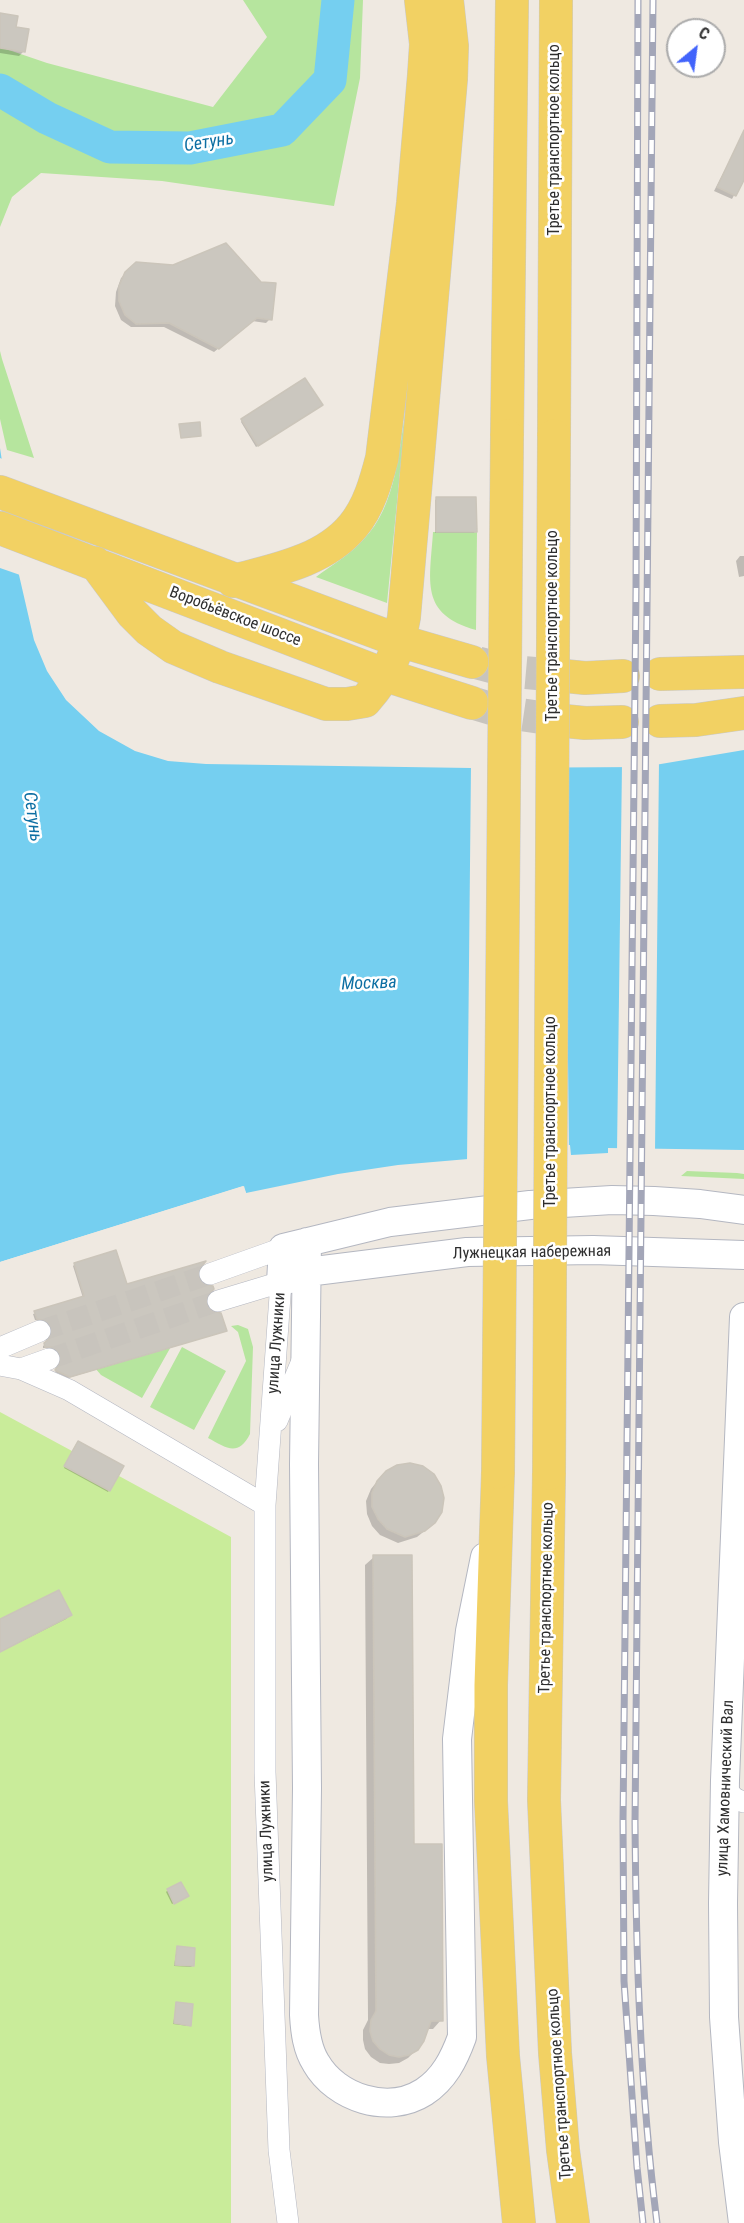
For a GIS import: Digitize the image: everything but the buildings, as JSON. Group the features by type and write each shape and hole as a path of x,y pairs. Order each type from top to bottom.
{"main road":[{"path":"233,580 305,560 332,544 353,526 375,486 382,458 413,203 426,44 421,0"},
{"path":"95,562 132,613 149,630 173,647 220,666 326,704 365,701 385,675 400,641 404,616 451,79 452,46 447,0"},
{"path":"512,0 498,1489 491,1685 491,1801 503,2056 519,2223"},
{"name":"Третье транспортное кольцо","path":"556,0 549,1461 544,1800 555,2053 563,2150 573,2223"},
{"name":"Воробьёвское шоссе","path":"0,492 400,641 472,662"},
{"name":"Воробьёвское шоссе","path":"0,528 95,562 385,675 472,703"},
{"path":"660,674 744,672"},
{"path":"575,677 623,676"},
{"path":"660,721 696,720 744,713"},
{"path":"575,722 622,722"},
{"path":"498,1489 470,1631 457,1739 462,2037 448,2068 439,2080 423,2093 410,2098 381,2103 367,2101 352,2095 329,2080 314,2061 308,2046 304,2015 307,1788 304,1476 307,1272 295,1245 390,1222 530,1205 612,1200 700,1204 744,1210"},
{"name":"улица Лужники","path":"281,1282 295,1245"},
{"name":"Лужнецкая набережная","path":"281,1282 307,1272 486,1251 593,1250 744,1255"},
{"name":"улица Хамовнический Вал","path":"743,2223 733,2142 724,2018 725,1780 744,1317"}],"street":[{"path":"210,1274 295,1245"},
{"name":"Лужнецкая набережная","path":"218,1301 281,1282"},
{"name":"улица Лужники","path":"281,1282 266,1505 265,1772 279,2150 288,2223"},
{"path":"0,1348 40,1331"},
{"name":"улица Лужники","path":"270,1438 306,1351"},
{"path":"21,1369 49,1359"},
{"path":"0,1365 21,1369 69,1390 266,1505"},
{"path":"725,1780 730,1794 735,1799 744,1802"}],"green space":[{"path":"243,0 363,0 360,78 334,206 162,181 41,173 12,197 0,227 0,47 47,63 213,107 267,37"},
{"path":"0,351 34,458 7,450 0,419"},
{"path":"407,402 387,603 316,577 363,540 383,510 395,475"},
{"path":"433,532 477,532 476,630 445,615 437,605 430,580"},
{"path":"687,1171 737,1173 744,1174 744,1179 681,1176"},
{"path":"238,1325 248,1329 253,1347 250,1434 241,1446 231,1448 208,1438 246,1361 238,1332 231,1326"},
{"path":"173,1343 142,1398 101,1375 95,1368"},
{"path":"182,1347 226,1371 194,1430 150,1407"},
{"path":"0,1412 72,1451 78,1441 124,1466 119,1476 231,1537 231,2223 0,2223"}],"water":[{"name":"Москва","path":"0,448 19,575 34,640 47,671 66,700 99,731 135,751 168,761 206,764 471,768 643,767 744,750 744,1150 608,1148 608,1153 571,1155 570,1145 480,1148 480,1158 398,1165 338,1174 246,1193 243,1186 0,1262"}],"pier":[{"path":"0,458 5,460 23,576 0,568"},
{"path":"659,761 655,1151 617,1151 622,764"},
{"path":"565,764 569,1157 567,1148 482,1151 481,1161 467,1162 471,765"},
{"path":"244,1186 247,1196 242,1190 0,1265 0,1262"}],"waterway":[{"name":"Сетунь","path":"0,90 47,118 110,147 190,148 282,130 330,80 338,0"}],"tunnel":[{"path":"478,663 508,671 565,676"},
{"path":"476,704 503,712 565,721"},
{"path":"40,1331 210,1274"},
{"path":"49,1359 218,1301"}],"railway":[{"path":"638,0 636,589 623,1821 624,1981 643,2223"},
{"path":"653,0 635,1821 640,2022 657,2223"}]}
